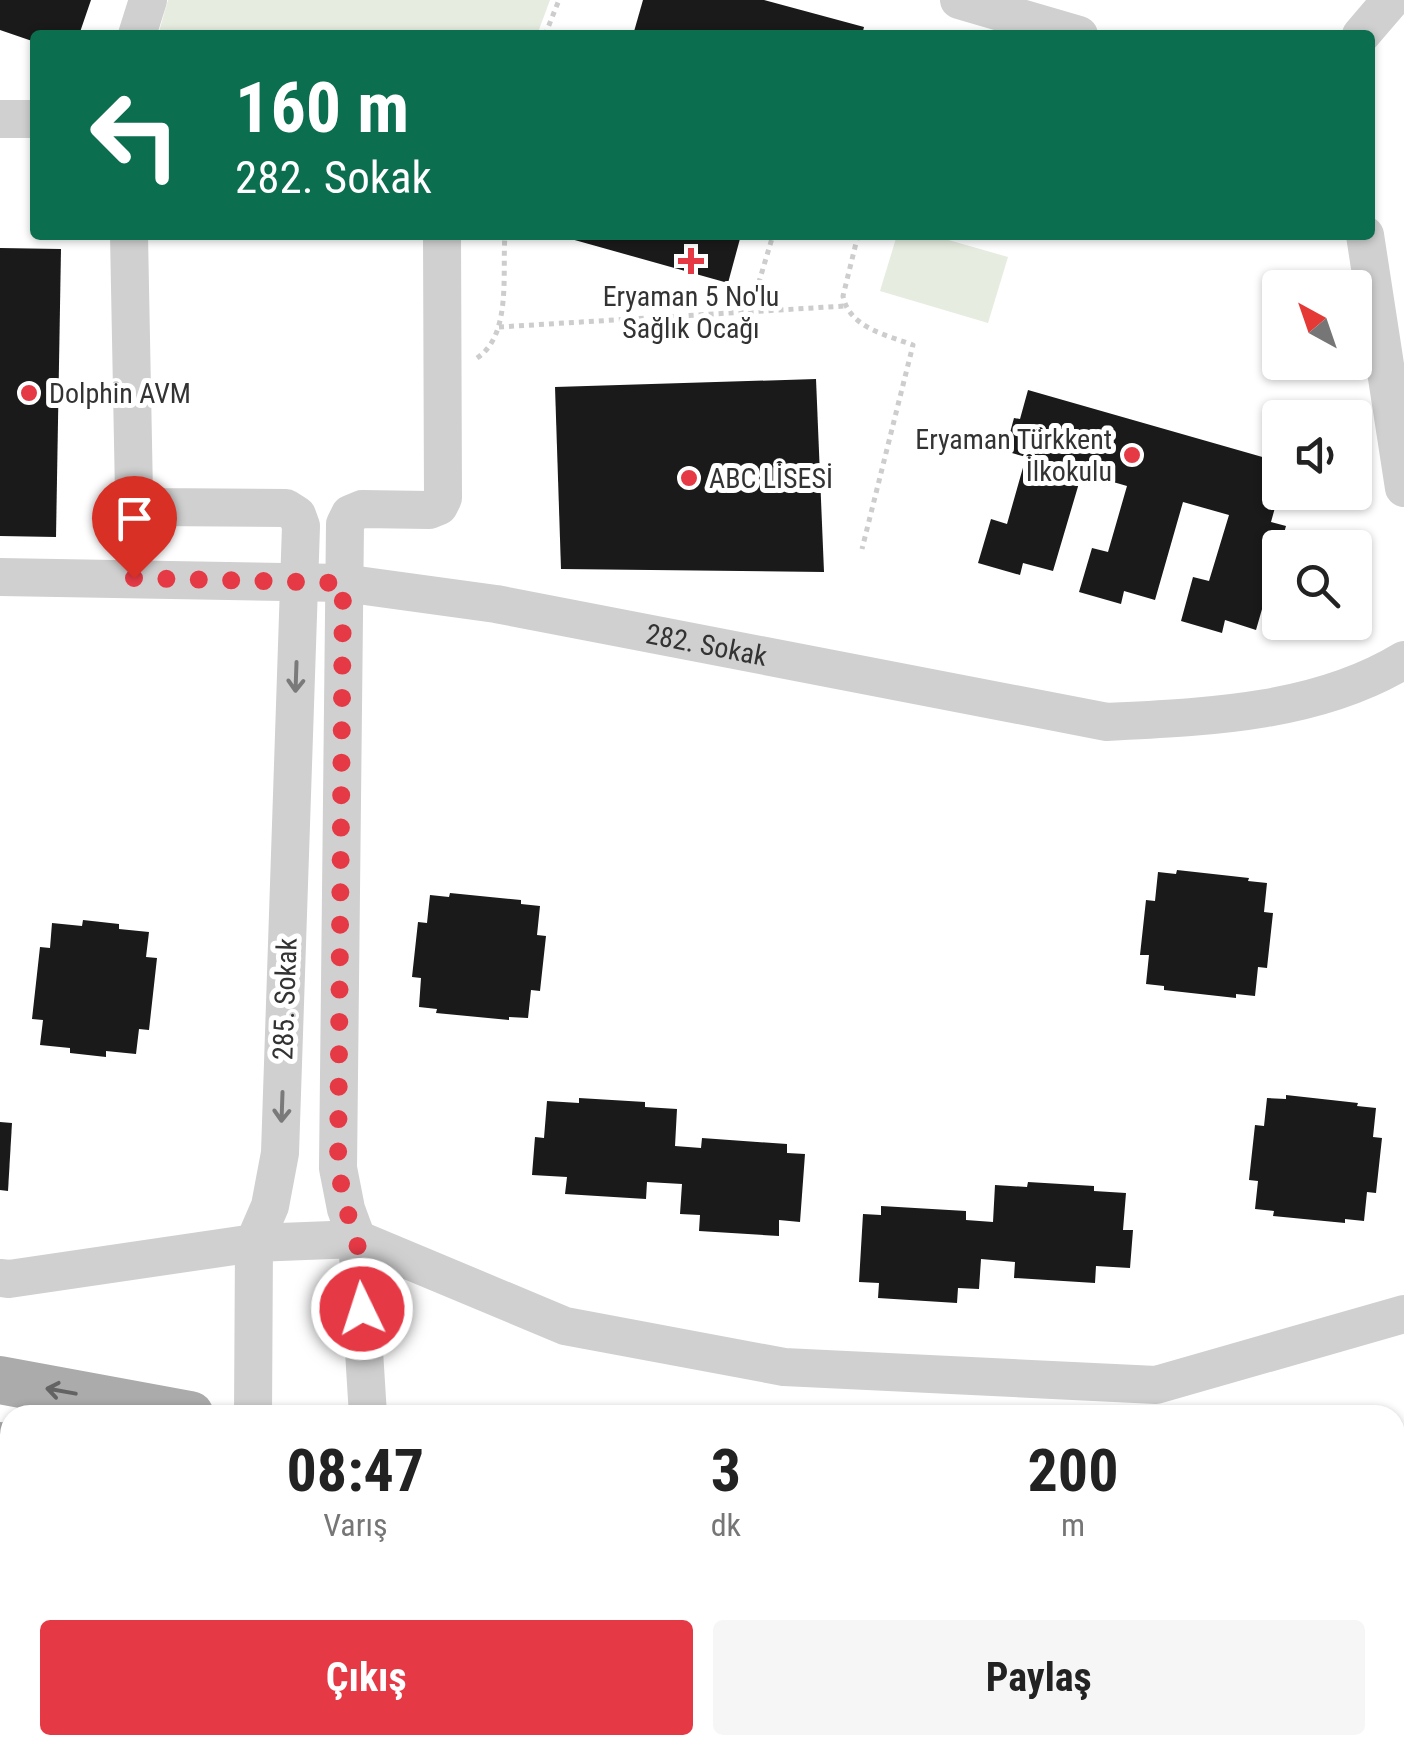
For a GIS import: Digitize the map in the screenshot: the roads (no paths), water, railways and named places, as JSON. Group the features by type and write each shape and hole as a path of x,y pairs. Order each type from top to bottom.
{"main road":[{"path":"0,1380 136,1405"}],"street":[{"path":"139,30 148,0"},
{"path":"959,0 1062,30"},
{"path":"1365,30 1391,0"},
{"path":"0,119 30,119"},
{"name":"285. Sokak","path":"129,240 134,494 140,504 286,508 296,515 301,526 280,1153 270,1206 254,1243 253,1405"},
{"name":"285. Sokak","path":"367,1405 357,1238 346,1209 338,1168 345,524 350,514 362,509 429,510 443,498 442,240"},
{"path":"1366,240 1404,488"},
{"name":"282. Sokak","path":"0,577 343,583 496,604 1107,722 1252,710 1334,692 1378,676 1404,660"},
{"path":"0,1278 254,1243 357,1238 565,1326 784,1367 1156,1385 1404,1314"}],"place":[{"name":"Eryaman 5 No'lu Sağlık Ocağı","path":"691,261"},
{"name":"Dolphin AVM","path":"29,393"},
{"name":"Eryaman Türkkent İlkokulu","path":"1132,455"},
{"name":"ABC LİSESİ","path":"689,478"}]}
